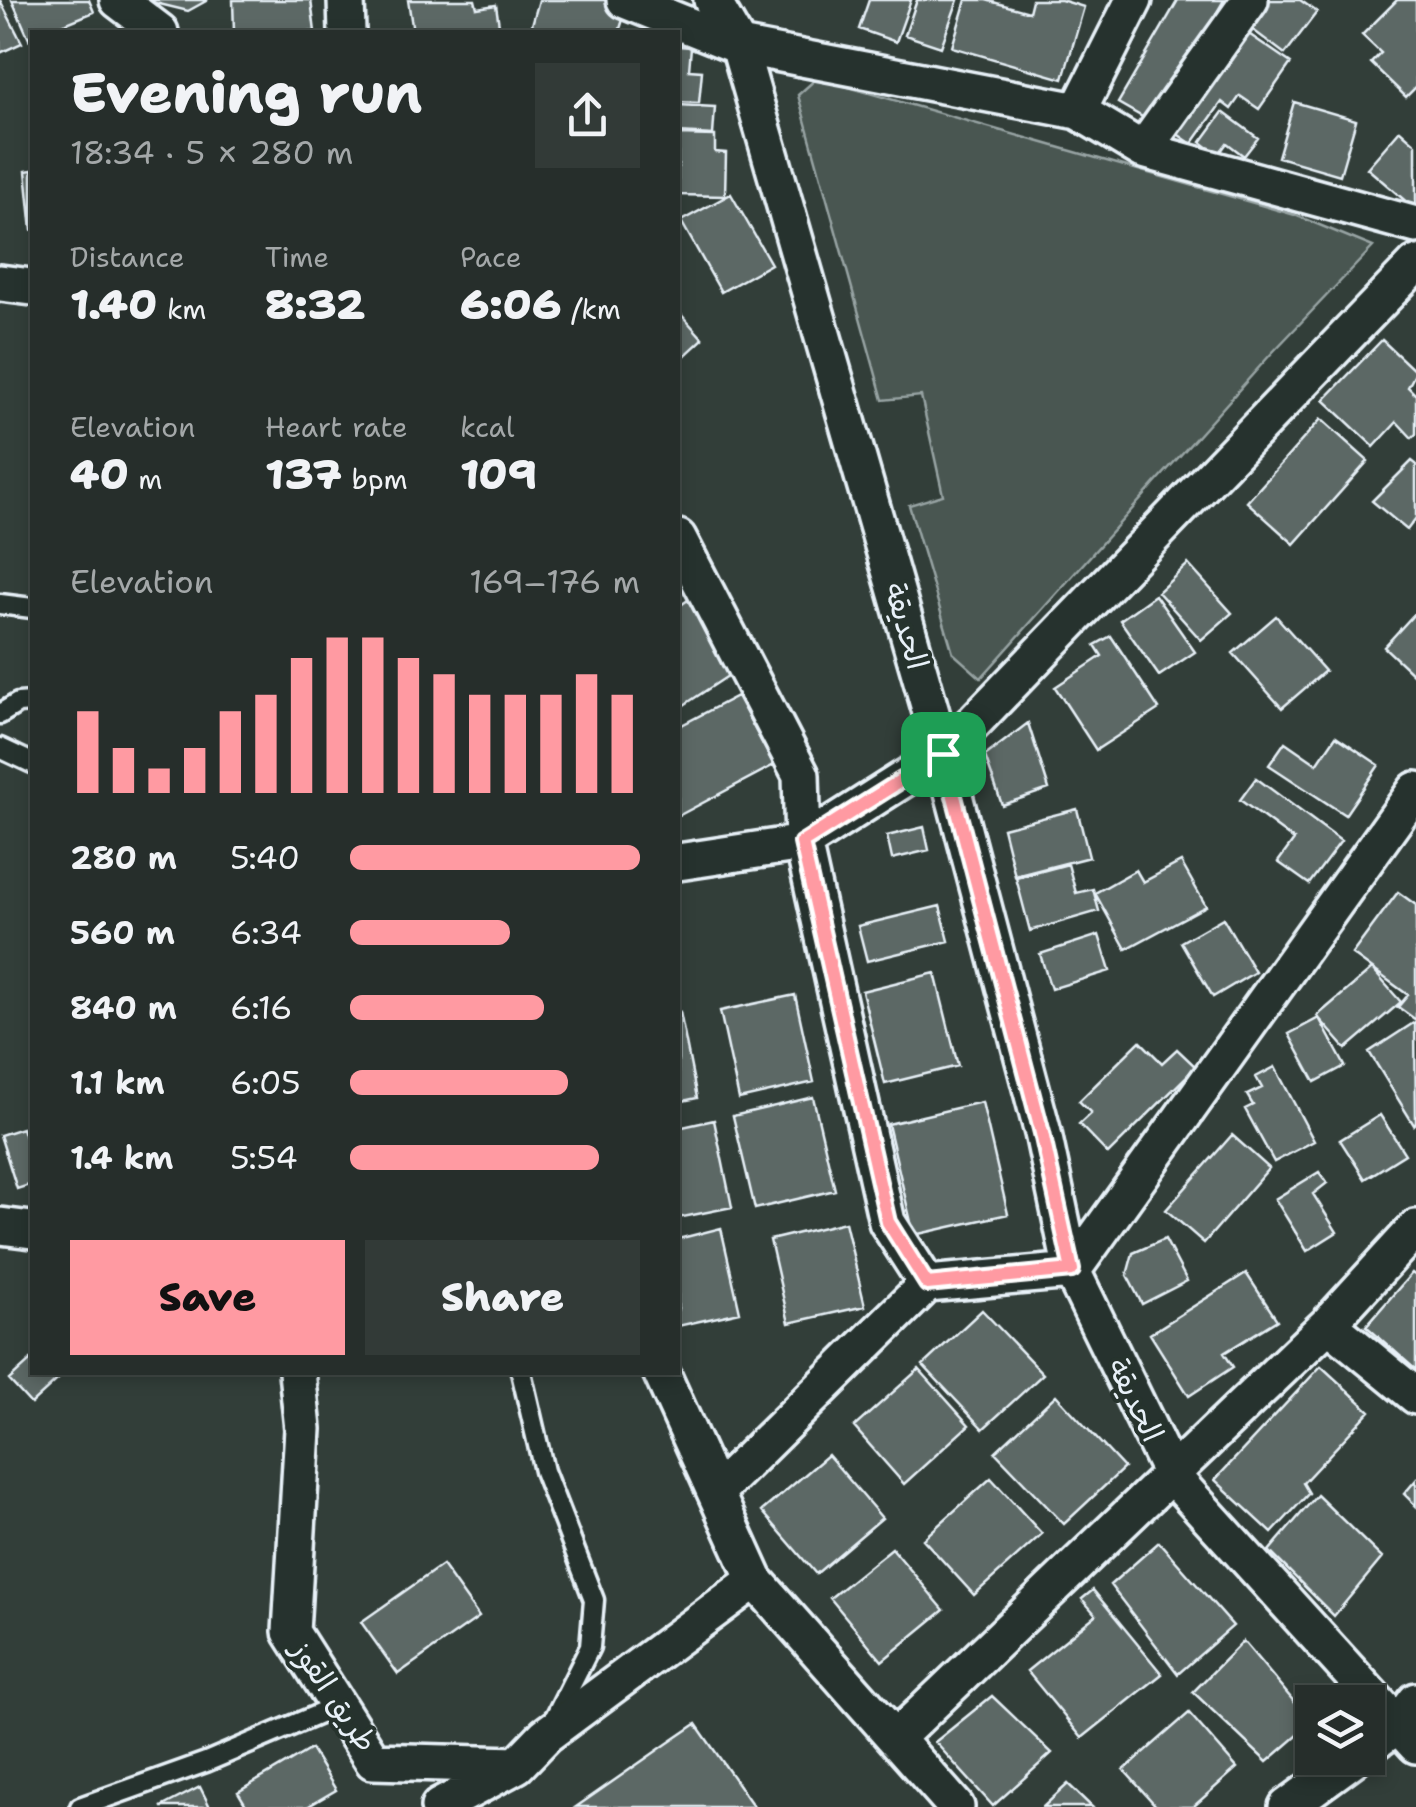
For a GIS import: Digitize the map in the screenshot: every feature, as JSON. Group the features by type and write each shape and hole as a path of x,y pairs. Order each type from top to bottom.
{"street":[{"path":"118,0 157,30"},
{"path":"346,0 347,30"},
{"path":"625,0 739,46 1078,111 1143,150 1416,224"},
{"name":"الحديقة","path":"712,0 739,46 943,754 1042,1133 1072,1270 1172,1476 1410,1723"},
{"path":"1078,111 1134,0"},
{"path":"1143,150 1250,0"},
{"path":"680,862 802,843 943,754 1416,264"},
{"path":"0,282 30,287"},
{"path":"680,542 801,775 802,843 888,1222 927,1284"},
{"path":"716,1492 927,1284 1072,1270 1416,790"},
{"path":"0,1226 30,1230"},
{"path":"897,1737 1328,1324 1416,1228"},
{"path":"1328,1324 1416,1396"},
{"name":"طريق القوز","path":"296,1375 302,1429 291,1632 373,1760 517,1765"},
{"path":"663,1375 756,1580 956,1807"},
{"path":"439,1807 517,1765 546,1735 756,1580"},
{"path":"1385,1737 1410,1723"},
{"path":"1287,1807 1331,1775"}],"lane":[{"path":"0,604 30,608"},
{"path":"0,714 18,703 30,702"},
{"path":"0,748 30,762"},
{"path":"522,1375 544,1471 594,1600 590,1647 546,1735"},
{"path":"80,1807 206,1762 338,1706"}],"shaded area":[{"path":"817,78 1295,215 1373,247 1271,354 981,678 953,653 909,505 943,495 921,396 883,400 798,95"}],"building":[{"path":"0,0 22,43 0,53"},
{"path":"12,0 89,0 94,12 50,30 30,30 29,39"},
{"path":"143,0 208,0 188,11"},
{"path":"233,0 311,0 315,30 234,30"},
{"path":"408,0 475,0 477,8 496,5 500,30 413,30"},
{"path":"539,0 615,0 628,4 620,30 531,30"},
{"path":"869,0 911,0 896,42 859,29"},
{"path":"917,0 958,0 941,47 905,35"},
{"path":"966,0 986,0 1029,12 1032,0 1061,0 1084,7 1063,79 952,47"},
{"path":"1178,0 1224,0 1153,123 1118,103"},
{"path":"1263,0 1300,0 1317,12 1285,54 1245,24"},
{"path":"1397,0 1416,0 1416,87 1406,97 1371,63 1381,53 1362,35"},
{"path":"1240,28 1291,63 1259,109 1240,96 1231,109 1222,102 1192,144 1170,129"},
{"path":"680,46 691,47 689,70 702,71 699,103 680,102"},
{"path":"1294,102 1356,120 1340,175 1278,157"},
{"path":"680,105 715,107 713,135 680,133"},
{"path":"1223,112 1258,138 1244,156 1227,143 1218,155 1201,142"},
{"path":"1400,130 1416,144 1416,210 1367,168"},
{"path":"680,135 715,136 715,152 726,153 725,196 680,195"},
{"path":"30,170 30,211 26,171"},
{"path":"731,194 771,264 721,292 681,221"},
{"path":"680,313 703,339 680,360"},
{"path":"1382,340 1416,372 1408,387 1416,395 1416,434 1412,438 1397,422 1374,447 1324,400"},
{"path":"1321,419 1368,461 1294,544 1247,502"},
{"path":"1412,461 1416,464 1416,518 1407,530 1372,501"},
{"path":"1188,564 1232,613 1201,640 1158,592"},
{"path":"1155,595 1195,652 1159,676 1120,620"},
{"path":"688,600 734,672 680,708 680,606"},
{"path":"1416,612 1416,677 1384,647"},
{"path":"1276,616 1325,671 1282,708 1233,653"},
{"path":"1111,636 1159,709 1096,750 1055,687 1102,656 1095,645"},
{"path":"737,696 774,765 680,815 680,726"},
{"path":"1028,723 1049,789 1002,805 985,756"},
{"path":"1336,736 1379,765 1345,815 1269,765 1285,742 1317,764"},
{"path":"1256,778 1341,841 1309,884 1278,862 1294,840 1240,800"},
{"path":"1077,809 1089,857 1015,876 1003,828"},
{"path":"924,827 929,850 892,859 887,836"},
{"path":"1181,862 1206,906 1126,949 1095,893 1136,870 1143,882"},
{"path":"1068,864 1076,893 1093,889 1099,911 1030,931 1016,878"},
{"path":"1398,892 1416,905 1416,1020 1398,1007 1408,995 1352,954"},
{"path":"940,906 949,941 867,961 858,926"},
{"path":"1223,918 1255,972 1213,997 1181,942"},
{"path":"1099,935 1110,971 1051,989 1040,954"},
{"path":"1372,969 1401,1002 1346,1049 1317,1016"},
{"path":"935,973 958,1066 885,1084 862,991"},
{"path":"795,995 814,1082 739,1099 720,1011"},
{"path":"680,1012 697,1098 680,1102"},
{"path":"1319,1018 1345,1066 1315,1082 1289,1034"},
{"path":"1415,1022 1416,1123 1414,1125 1369,1052"},
{"path":"1140,1041 1162,1063 1177,1049 1196,1067 1108,1154 1079,1124 1091,1113 1079,1101"},
{"path":"1275,1067 1314,1141 1274,1162 1245,1109 1253,1105 1247,1095 1262,1088 1256,1077"},
{"path":"813,1097 835,1190 755,1209 733,1116"},
{"path":"982,1102 1008,1214 914,1235 888,1124"},
{"path":"1380,1115 1405,1154 1365,1179 1340,1140"},
{"path":"714,1120 732,1207 680,1218 680,1128"},
{"path":"22,1128 30,1153 30,1185 17,1189 0,1135"},
{"path":"1232,1135 1269,1168 1204,1243 1166,1210"},
{"path":"1319,1172 1327,1183 1313,1194 1337,1232 1307,1251 1275,1199"},
{"path":"845,1222 865,1306 789,1323 770,1240"},
{"path":"721,1228 740,1312 680,1326 680,1238"},
{"path":"1165,1239 1187,1281 1142,1304 1127,1275 1133,1253"},
{"path":"1246,1273 1277,1320 1224,1353 1233,1367 1189,1396 1150,1334"},
{"path":"1412,1273 1416,1276 1416,1370 1366,1326"},
{"path":"982,1310 1043,1374 983,1429 923,1365"},
{"path":"30,1361 30,1375 63,1375 31,1404 9,1380"},
{"path":"1321,1366 1370,1411 1303,1483 1309,1493 1272,1533 1215,1480"},
{"path":"919,1369 969,1425 904,1484 854,1427"},
{"path":"1056,1395 1124,1468 1064,1524 995,1452"},
{"path":"828,1455 882,1518 816,1574 762,1511"},
{"path":"991,1478 1042,1534 974,1595 923,1539"},
{"path":"1416,1480 1416,1506 1404,1494"},
{"path":"1317,1495 1382,1558 1334,1616 1269,1551"},
{"path":"1159,1542 1233,1626 1178,1674 1110,1585"},
{"path":"892,1548 944,1610 882,1661 830,1598"},
{"path":"442,1565 479,1617 398,1674 361,1622"},
{"path":"1093,1590 1162,1674 1082,1738 1027,1671 1096,1615 1082,1599"},
{"path":"1243,1641 1295,1703 1295,1738 1267,1762 1193,1692"},
{"path":"992,1696 1052,1753 993,1806 935,1742"},
{"path":"1189,1713 1237,1768 1193,1807 1157,1807 1124,1770"},
{"path":"696,1724 754,1807 576,1807 668,1743"},
{"path":"311,1749 336,1790 307,1807 247,1807 238,1792"},
{"path":"1068,1784 1092,1807 1043,1807"},
{"path":"200,1787 210,1807 161,1807"}],"route":[{"path":"943,754 1042,1133 1072,1270 927,1284 888,1222 802,843 943,754"}]}
